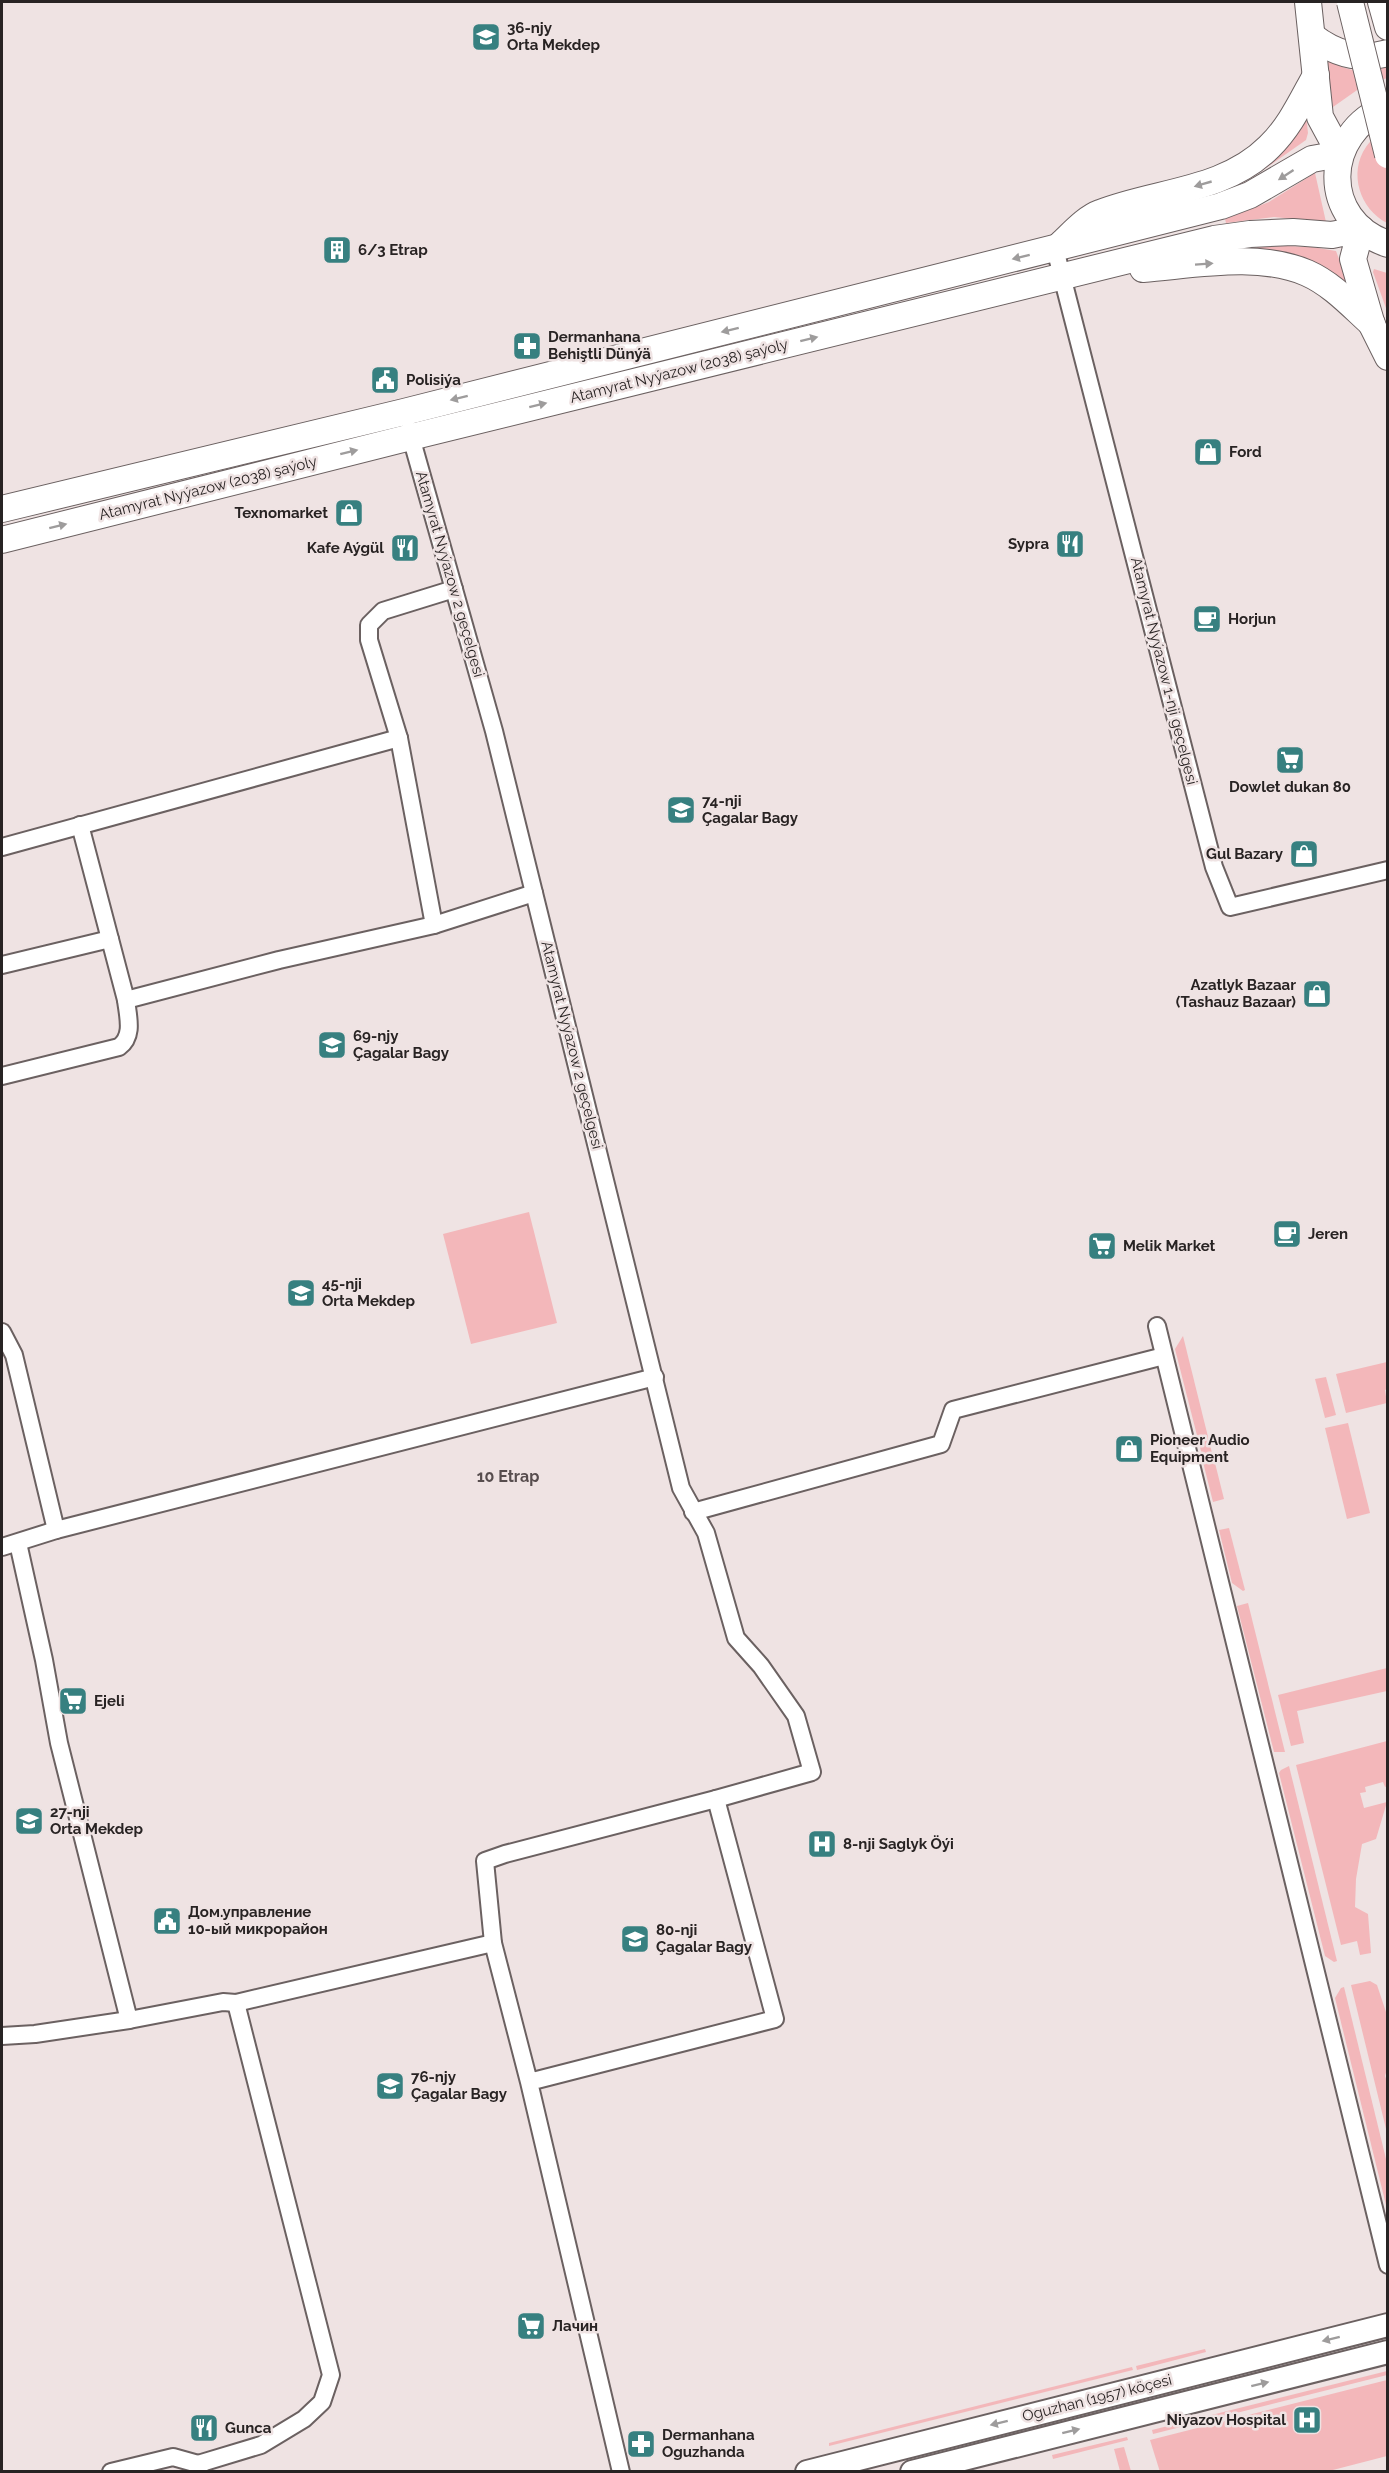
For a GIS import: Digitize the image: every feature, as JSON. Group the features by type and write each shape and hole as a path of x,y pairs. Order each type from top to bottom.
{"main road":[{"path":"1308,2 1320,117 1340,154"},
{"path":"1350,2 1388,155"},
{"path":"1381,2 1388,27"},
{"path":"1312,36 1325,46 1356,57 1372,57 1388,53"},
{"path":"1055,249 1098,213 1217,180 1248,165 1283,131 1316,75"},
{"path":"1388,107 1368,116 1359,124 1348,138 1340,154 1338,166 1338,189 1346,211 1361,229 1388,244"},
{"name":"Atamyrat Nyýazow (2038) şaýoly","path":"2,509 404,412 1221,206 1268,186 1312,159 1340,154"},
{"path":"1361,229 1353,259 1383,342"},
{"name":"Atamyrat Nyýazow (2038) şaýoly","path":"2,540 1214,239 1250,234 1293,232 1332,235 1361,229"},
{"path":"1062,276 1266,261 1307,273 1335,292 1383,342"},
{"name":"Oguzhan (1957) köçesi","path":"807,2472 1388,2325"},
{"name":"Oguzhan (1957) köçesi","path":"912,2472 1388,2352"}],"street":[{"path":"1055,249 1062,276"},
{"name":"Atamyrat Nyýazow 1-nji geçelgesi","path":"1062,276 1214,867 1230,907 1388,870"},
{"name":"Atamyrat Nyýazow 2 geçelgesi","path":"404,412 494,731 681,1488 706,1533 736,1638 761,1666 796,1716 812,1772 716,1799"},
{"path":"434,925 399,738 369,640 369,625 383,611 454,589"},
{"path":"2,847 399,738"},
{"path":"2,1076 119,1047 126,1042 129,1033 126,1000 80,825"},
{"path":"126,1000 279,960 434,925 534,893"},
{"path":"2,965 110,939"},
{"path":"1157,1326 1388,2265"},
{"path":"3,1339 14,1355 56,1530"},
{"path":"693,1512 941,1444 953,1410 1164,1356"},
{"path":"2,1547 56,1530 655,1377"},
{"path":"18,1543 44,1660 59,1743 129,2020"},
{"path":"529,2082 774,2019 716,1799 505,1854 485,1862 493,1943 529,2082 621,2472"},
{"path":"2,2036 34,2034 129,2020 223,2002 236,2002 493,1943"},
{"path":"111,2472 172,2457 199,2468 261,2445 304,2419 322,2402 331,2375 236,2002"}],"shaded area":[{"path":"1330,61 1344,68 1358,71 1372,71 1387,67 1387,78 1360,88 1333,107 1327,63"},
{"path":"1306,115 1308,133 1306,140 1253,177 1251,175"},
{"path":"1387,129 1387,223 1370,209 1364,200 1360,190 1358,168 1366,147"},
{"path":"1315,173 1326,222 1274,217 1226,223 1225,219 1269,202"},
{"path":"1286,246 1336,251 1349,286 1257,251 1257,247"},
{"path":"1374,269 1387,273 1387,311 1373,272"},
{"path":"529,1212 557,1323 471,1344 443,1234"},
{"path":"1183,1336 1213,1457 1203,1459 1175,1349"},
{"path":"1387,1362 1387,1389 1385,1390 1387,1403 1346,1413 1336,1374"},
{"path":"1326,1377 1336,1415 1325,1418 1315,1379"},
{"path":"1348,1423 1370,1513 1347,1519 1325,1428"},
{"path":"1214,1459 1224,1499 1213,1502 1203,1462"},
{"path":"1229,1528 1245,1590 1243,1591 1232,1583 1219,1530"},
{"path":"1248,1603 1285,1752 1274,1752 1237,1606"},
{"path":"1387,1668 1387,1691 1297,1711 1304,1743 1291,1746 1278,1695"},
{"path":"1387,1741 1387,1786 1385,1787 1383,1782 1365,1787 1366,1792 1360,1793 1364,1808 1387,1802 1376,1839 1362,1844 1356,1879 1355,1907 1368,1914 1371,1953 1360,1955 1357,1941 1341,1945 1296,1765"},
{"path":"1289,1766 1337,1961 1334,1962 1325,1956 1279,1773"},
{"path":"1370,1981 1377,1985 1387,2015 1388,2066 1385,2076 1388,2084 1387,2133 1351,1985"},
{"path":"1344,1987 1387,2163 1387,2209 1335,1998"},
{"path":"1205,2349 1206,2352 1137,2370 1136,2366"},
{"path":"1132,2367 1133,2370 829,2446 829,2443"},
{"path":"1387,2371 1387,2375 1153,2434 1152,2430"},
{"name":"Niyazov Hospital","path":"1387,2380 1387,2456 1329,2471 1160,2472 1150,2440"},
{"path":"1127,2437 1128,2440 1053,2459 1052,2455"},
{"path":"1124,2447 1131,2471 1120,2471 1114,2449"}],"place":[{"name":"36-njy Orta Mekdep","path":"486,37"},
{"name":"6/3 Etrap","path":"337,250"},
{"name":"Dermanhana Behiştli Dünýä","path":"527,346"},
{"name":"Polisiýa","path":"385,380"},
{"name":"Ford","path":"1208,452"},
{"name":"Texnomarket","path":"349,513"},
{"name":"Sypra","path":"1070,544"},
{"name":"Kafe Aýgül","path":"405,548"},
{"name":"Horjun","path":"1207,619"},
{"name":"Dowlet dukan 80","path":"1290,760"},
{"name":"74-nji Çagalar Bagy","path":"681,810"},
{"name":"Gul Bazary","path":"1304,854"},
{"name":"Azatlyk Bazaar (Tashauz Bazaar)","path":"1317,994"},
{"name":"69-njy Çagalar Bagy","path":"332,1045"},
{"name":"Jeren","path":"1287,1234"},
{"name":"Melik Market","path":"1102,1246"},
{"name":"45-nji Orta Mekdep","path":"301,1293"},
{"name":"Pioneer Audio Equipment","path":"1129,1449"},
{"name":"Ejeli","path":"73,1701"},
{"name":"27-nji Orta Mekdep","path":"29,1821"},
{"name":"8-nji Saglyk Öýi","path":"822,1844"},
{"name":"Дом.управление 10-ый микрорайон","path":"167,1921"},
{"name":"80-nji Çagalar Bagy","path":"635,1939"},
{"name":"76-njy Çagalar Bagy","path":"390,2086"},
{"name":"Лачин","path":"531,2326"},
{"name":"Niyazov Hospital","path":"1307,2420"},
{"name":"Gunca","path":"204,2428"},
{"name":"Dermanhana Oguzhanda","path":"641,2444"}],"district":[{"name":"10 Etrap","path":"508,1476"}]}
